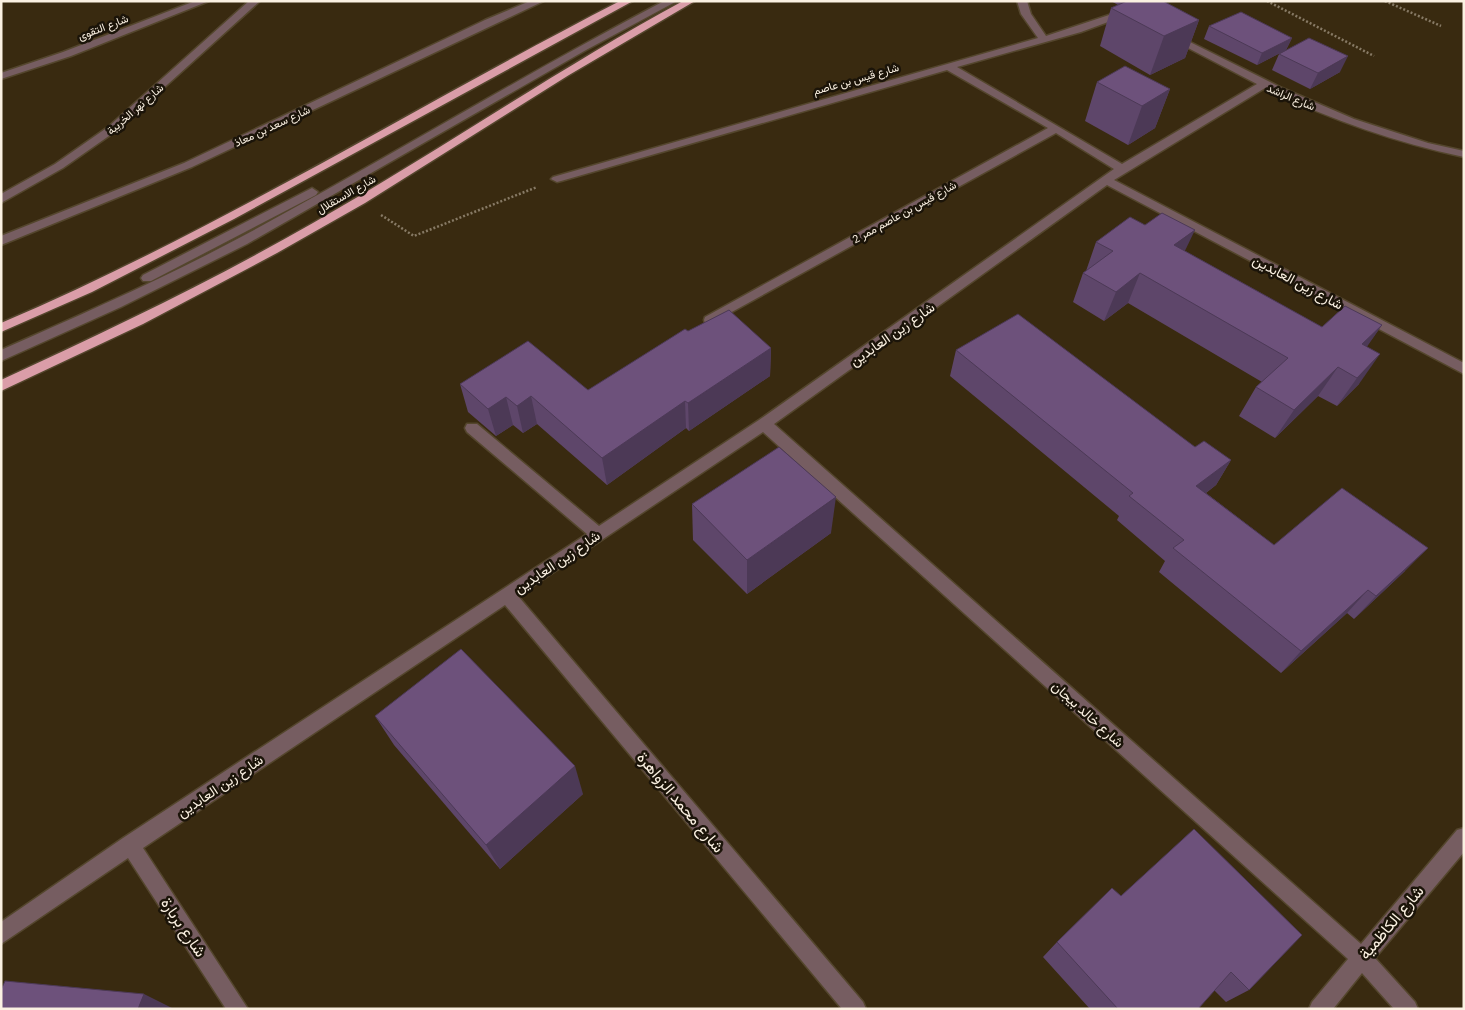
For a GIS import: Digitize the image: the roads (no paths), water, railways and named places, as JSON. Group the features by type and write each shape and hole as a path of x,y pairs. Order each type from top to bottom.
{"highway":[{"path":"1,328 130,268 233,215 522,56 628,1"},
{"name":"شارع الاستقلال","path":"1,386 193,295 360,201 556,78 690,1"}],"street":[{"name":"شارع التقوى","path":"1,76 67,54 204,1"},
{"name":"شارع نهر الخريبة","path":"1,199 59,166 112,129 255,1"},
{"name":"شارع سعد بن معاذ","path":"1,241 188,165 488,22 539,1"},
{"path":"1,345 141,280 258,220 434,125 572,44 654,1"},
{"path":"1,356 125,300 243,240 350,182 582,48 672,1"},
{"path":"1022,1 1026,14 1043,40"},
{"name":"شارع قيس بن عاصم","path":"557,179 745,122 1134,16 1160,1"},
{"name":"شارع الراشد","path":"1163,31 1262,84 1344,119 1404,140 1464,154"},
{"path":"948,66 1056,128 1122,169"},
{"name":"شارع زين العابدين","path":"1,934 130,845 764,424 1122,169 1262,84"},
{"name":"شارع قيس بن عاصم ممر 2","path":"702,324 1056,128"},
{"name":"شارع زين العابدين","path":"1106,180 1464,369"},
{"name":"شارع خالد بيجان","path":"764,424 1361,958 1408,1009"},
{"path":"472,428 598,534"},
{"name":"شارع محمد الزواهرة","path":"507,595 856,1009"},
{"name":"شارع الكاظمية","path":"1320,1009 1464,837"},
{"name":"شارع بربارة","path":"130,845 238,1009"}]}
